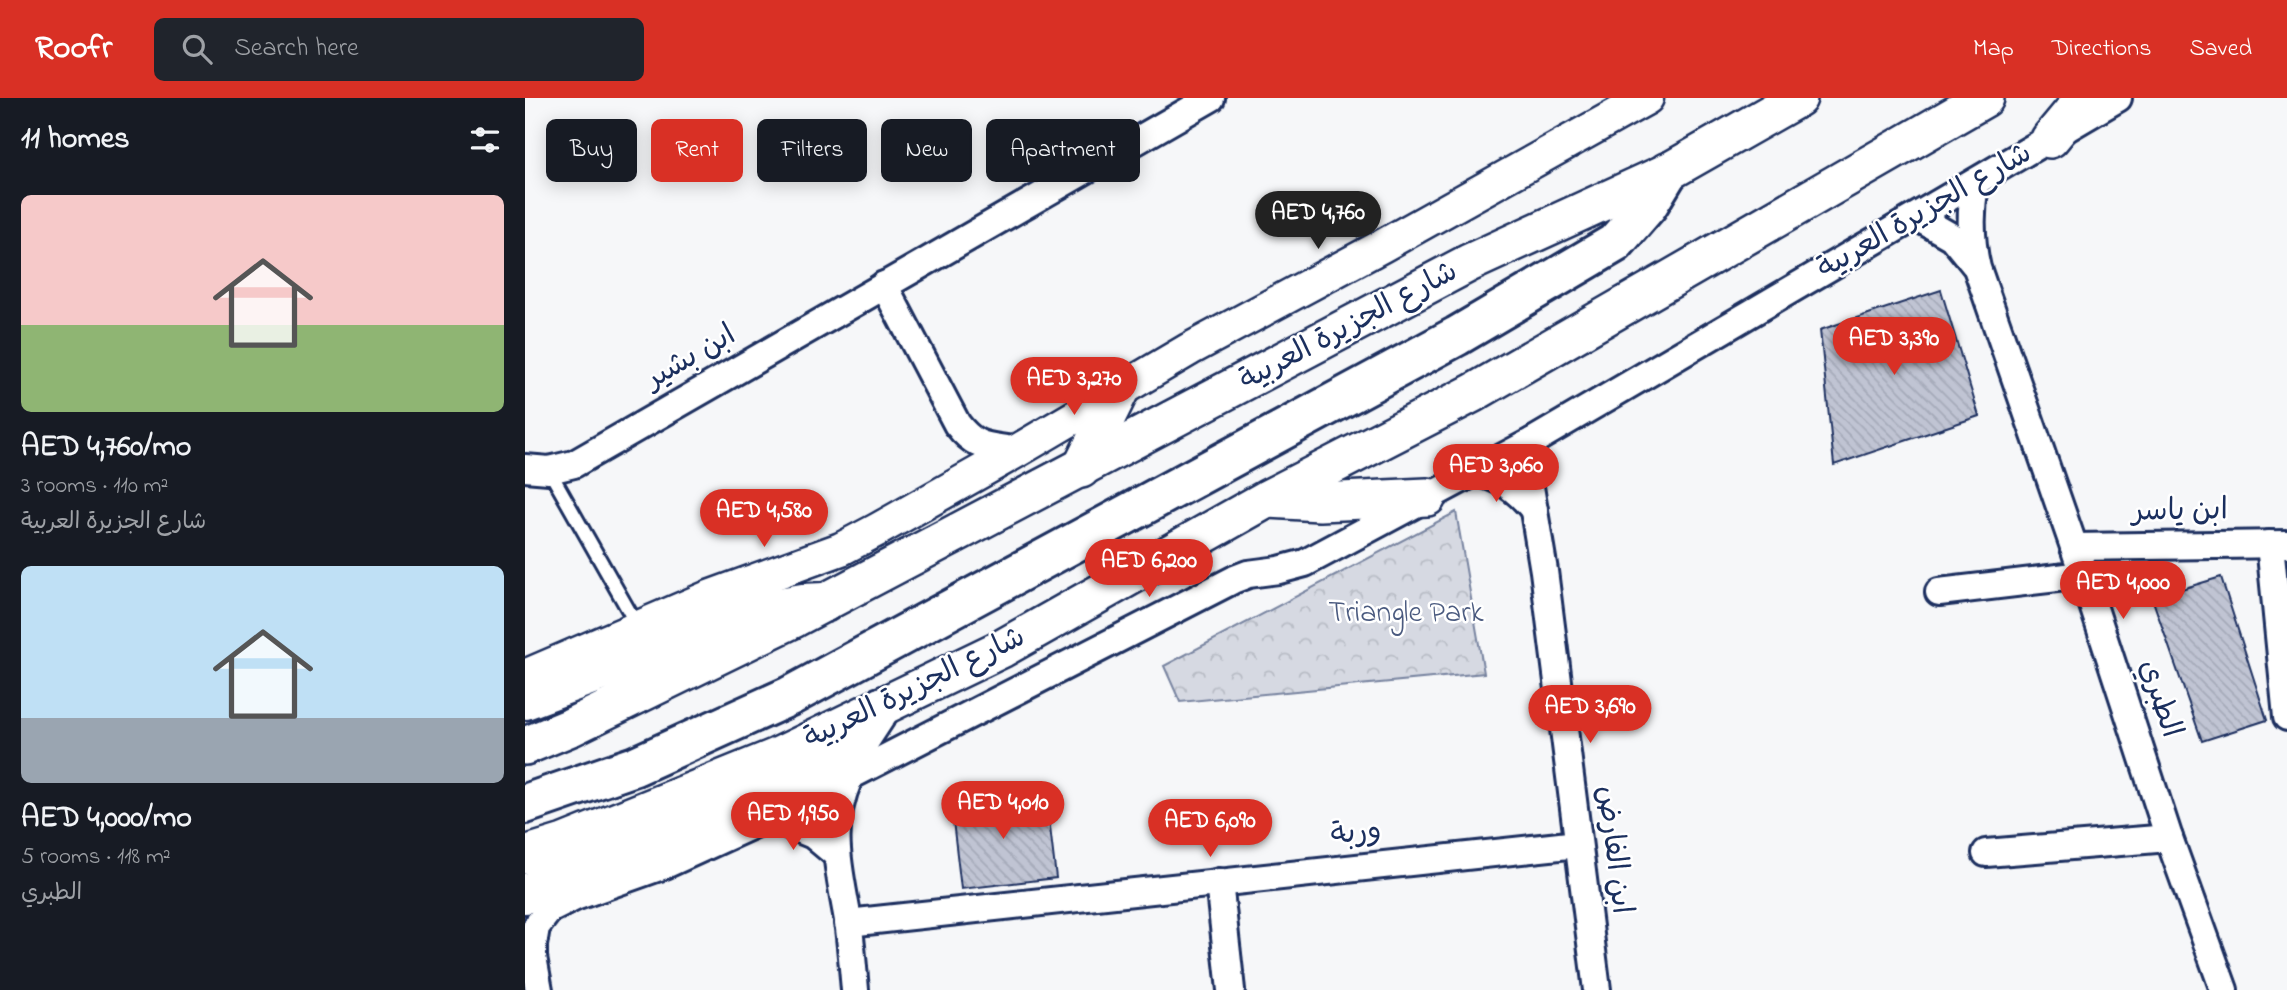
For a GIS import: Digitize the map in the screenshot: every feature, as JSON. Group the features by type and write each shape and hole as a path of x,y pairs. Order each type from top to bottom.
{"main road":[{"name":"شارع الجزيرة العربية","path":"525,746 571,727 825,602 1469,263 1668,172 1798,98"},
{"name":"شارع الجزيرة العربية","path":"525,855 564,843 777,757 1003,648 1268,499 1473,393 1985,98"},
{"path":"2050,139 2084,98"},
{"path":"525,804 635,766 790,696 1457,336 1615,243 1648,205 1668,172"},
{"path":"1081,468 1119,391"},
{"path":"1268,499 1320,502 1427,497"},
{"path":"525,700 768,609 825,602"},
{"path":"531,911 666,838 830,760 860,739 881,707"}],"street":[{"name":"ابن بشير","path":"537,469 574,464 1211,98"},
{"name":"شارع الجزيرة العربية","path":"525,676 709,597 841,549 1017,451 1190,349 1382,246 1647,98"},
{"name":"شارع الجزيرة العربية","path":"531,911 549,910 575,897 665,865 770,817 1235,579 1305,563 1533,441 2117,98"},
{"name":"الطبري","path":"1975,183 1971,226 1977,268 2074,547 2169,838 2224,990"},
{"name":"الطبري","path":"1917,217 1952,237 1977,268"},
{"path":"884,285 968,439 987,447 1017,451"},
{"name":"ابن الفارض","path":"1533,441 1529,464 1530,487 1544,571 1597,990"},
{"path":"1475,472 1508,484 1522,495 1534,510"},
{"path":"2278,544 2287,717"},
{"name":"ابن ياسر","path":"2074,547 2278,544"},
{"path":"1939,592 2083,575"},
{"path":"849,778 837,817 837,855 855,990"},
{"path":"770,817 813,835 837,855"},
{"path":"1986,853 2169,838"},
{"name":"وربة","path":"848,923 1578,844"},
{"path":"1219,882 1231,990"},
{"path":"531,911 533,957 539,990"}],"lane":[{"path":"537,469 638,627"}],"green space":[{"name":"Triangle Park","path":"1456,512 1484,673 1180,702 1164,666"}],"building":[{"path":"1941,290 1979,416 1834,465 1820,330"},
{"path":"2221,577 2267,720 2202,741 2152,598"},
{"path":"1046,793 1056,878 961,889 951,804"}]}
